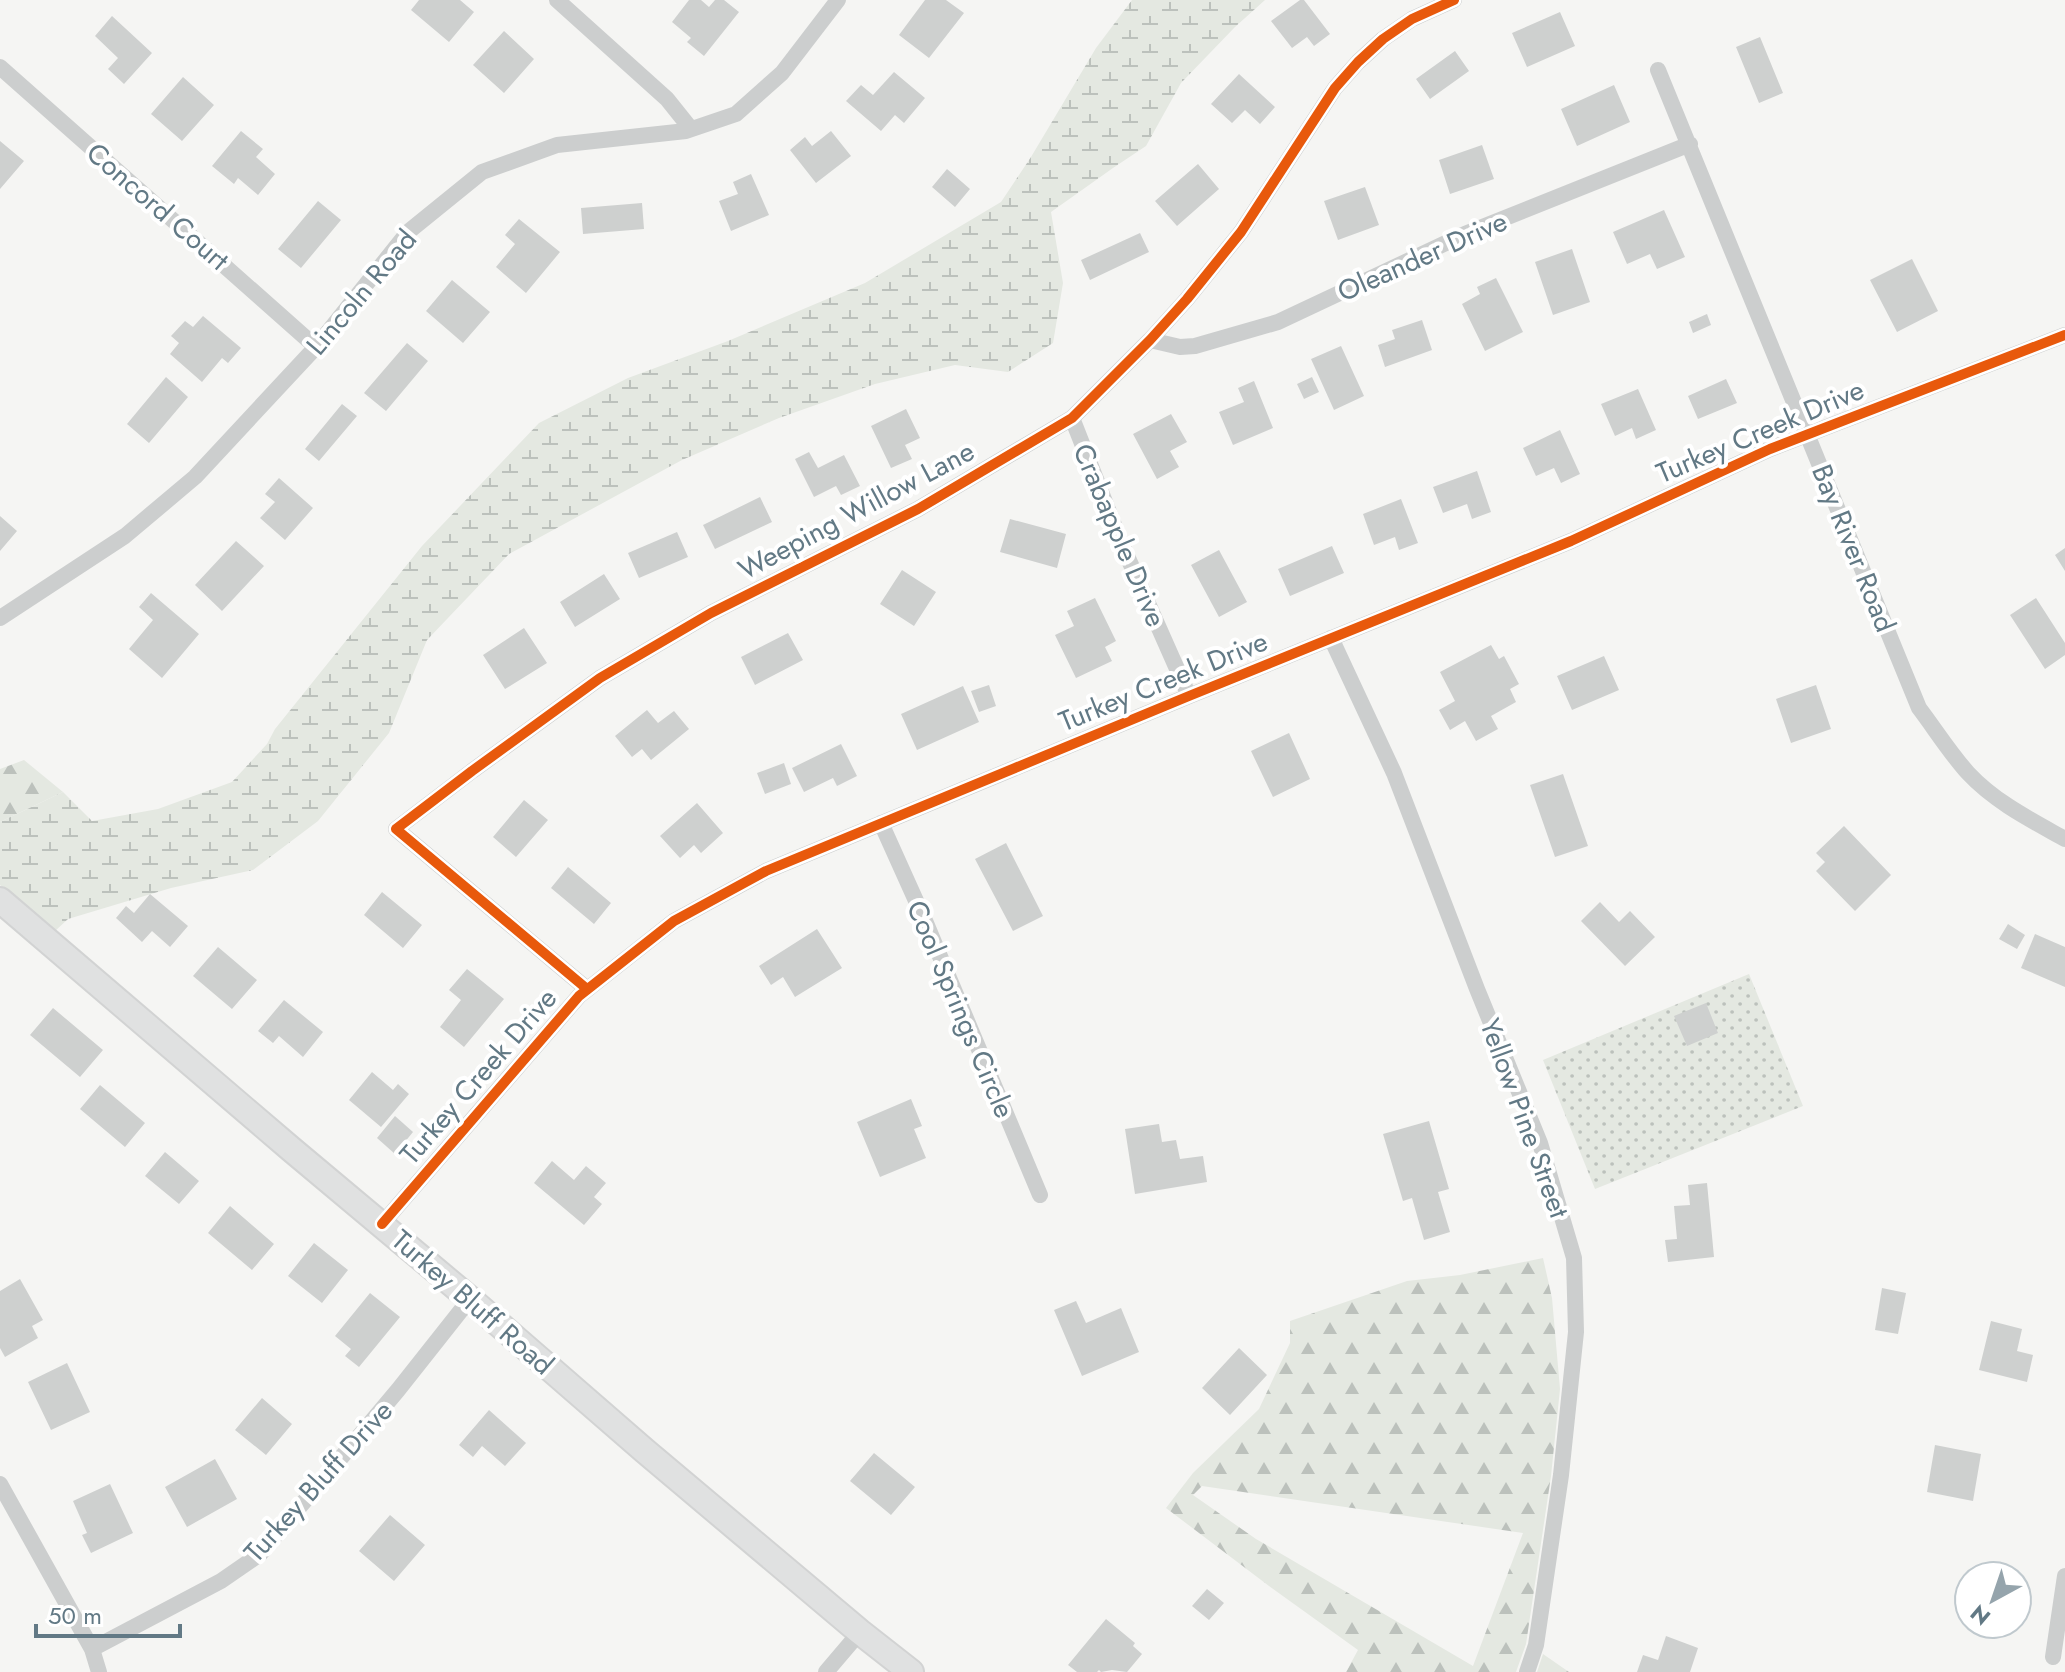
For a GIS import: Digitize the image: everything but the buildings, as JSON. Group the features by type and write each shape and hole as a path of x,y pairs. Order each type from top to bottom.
{"street":[{"path":"557,0 667,99 691,129"},
{"name":"Lincoln Road","path":"0,618 125,536 195,477 316,347 408,232 482,172 557,145 691,129 736,114 782,73 838,0"},
{"name":"Weeping Willow Lane","path":"587,989 396,829 600,678 711,613 918,509 1072,418 1150,340 1241,232 1342,79 1383,39 1412,19 1454,0"},
{"name":"Concord Court","path":"0,67 316,347"},
{"name":"Bay River Road","path":"1658,70 1919,708 1968,773 2015,811 2065,839"},
{"name":"Oleander Drive","path":"1150,340 1180,347 1195,346 1278,322 1465,234 1690,144"},
{"name":"Turkey Creek Drive","path":"382,1224 587,989 674,921 766,871 1571,541 1770,449 2065,335"},
{"name":"Crabapple Drive","path":"1072,418 1120,540 1189,696"},
{"name":"Yellow Pine Street","path":"1331,638 1394,773 1540,1143 1574,1258 1576,1332 1561,1475 1536,1645 1527,1672"},
{"name":"Cool Springs Circle","path":"881,823 1040,1195"},
{"name":"Turkey Bluff Road","path":"0,900 645,1451 911,1672"},
{"name":"Turkey Bluff Drive","path":"92,1649 221,1581 260,1554 470,1299"},
{"path":"0,1484 92,1649 99,1672"},
{"path":"2053,1657 2065,1576"},
{"path":"826,1672 860,1632"}],"green space":[{"path":"1132,0 1265,0 1181,83 1146,146 1051,212 1063,283 1053,343 1008,372 955,365 875,384 779,418 682,460 509,554 427,640 389,733 318,821 253,870 171,888 68,919 54,932 0,885 0,822 63,792 92,821 158,809 232,782 267,744 275,729 422,546 539,423 628,378 728,341 865,283 1001,202 1096,48"},
{"path":"24,760 63,792 0,822 0,769"},
{"path":"1749,974 1803,1106 1595,1189 1543,1060"},
{"path":"1543,1258 1552,1298 1560,1389 1551,1476 1526,1644 1516,1672 1346,1672 1358,1650 1166,1508 1193,1473 1259,1409 1290,1343 1290,1321 1407,1281 1460,1275","holes":["1202,1486 1523,1533 1473,1666 1256,1539 1193,1495"]},
{"path":"1543,1654 1569,1672 1537,1672"}],"cycle path":[{"path":"587,989 396,829 600,678 711,613 918,509 1072,418 1150,340 1241,232 1335,88 1358,62 1383,39 1412,19 1454,0"},
{"path":"382,1224 579,996 674,921 766,871 1571,541 1770,449 2065,335"}]}
